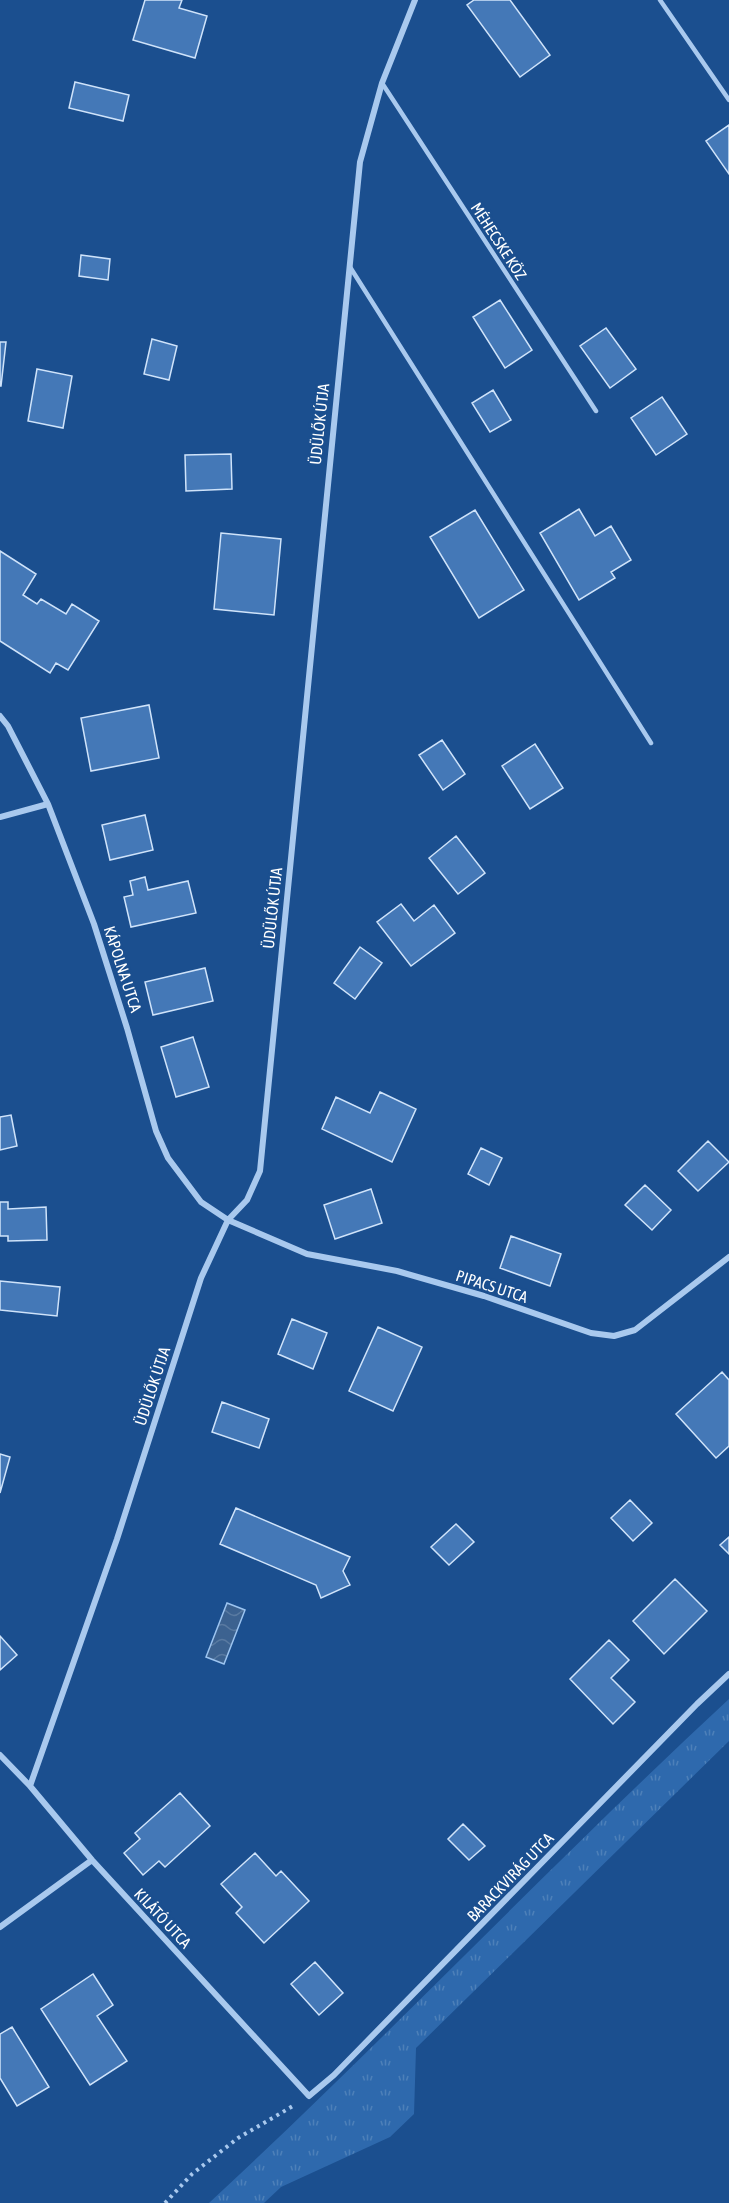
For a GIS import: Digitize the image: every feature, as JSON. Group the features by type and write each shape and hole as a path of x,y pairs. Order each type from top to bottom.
{"street":[{"name":"ÜDÜLŐK ÚTJA","path":"30,1786 117,1539 201,1278 228,1220 247,1200 260,1171 360,162 382,83 415,0"},
{"name":"KÁPOLNA UTCA","path":"0,716 8,726 48,804 94,924 156,1131 168,1158 201,1202 228,1220"},
{"path":"0,817 48,804"},
{"name":"PIPACS UTCA","path":"228,1220 307,1254 397,1271 484,1296 591,1333 614,1336 635,1330 729,1257"},
{"name":"BARACKVIRÁG UTCA","path":"309,2096 430,1979 697,1704 729,1674"},
{"name":"KILÁTÓ UTCA","path":"0,1755 30,1786 92,1860 309,2096"},
{"path":"0,1927 92,1860"}],"lane":[{"path":"660,0 729,100"},
{"name":"MÉHECSKE KÖZ","path":"382,83 596,411"},
{"path":"349,264 651,743"}],"path":[{"path":"165,2203 192,2174 238,2138 309,2096"}],"green space":[{"path":"729,1699 729,1741 416,2048 414,2114 390,2137 281,2187 264,2203 209,2203 340,2078 663,1761"}],"water":[{"path":"227,1603 245,1610 224,1664 206,1657"}],"building":[{"path":"145,0 182,0 179,8 207,16 195,58 133,40"},
{"path":"474,0 510,0 550,55 520,77 467,5"},
{"path":"75,82 129,95 123,121 69,108"},
{"path":"729,125 729,174 706,141"},
{"path":"81,255 110,259 108,280 79,276"},
{"path":"500,300 532,350 505,368 473,317"},
{"path":"606,328 636,369 610,388 580,346"},
{"path":"152,339 177,346 169,380 144,374"},
{"path":"0,342 6,342 1,386 0,386"},
{"path":"37,369 72,376 63,428 28,421"},
{"path":"493,390 511,420 490,432 472,403"},
{"path":"662,397 687,434 656,455 631,418"},
{"path":"231,454 232,489 186,491 185,455"},
{"path":"579,509 595,536 611,526 631,560 611,572 615,578 579,600 540,533"},
{"path":"475,510 524,590 479,618 430,537"},
{"path":"221,533 281,539 274,615 214,609"},
{"path":"0,551 36,574 23,595 37,604 41,599 66,614 72,604 99,621 68,670 56,663 50,673 0,641"},
{"path":"149,705 159,758 91,771 81,718"},
{"path":"442,740 465,774 443,790 419,755"},
{"path":"535,744 563,788 530,809 502,766"},
{"path":"145,815 153,850 110,860 102,825"},
{"path":"456,836 485,873 458,894 429,858"},
{"path":"145,877 148,890 188,881 196,913 131,927 124,897 133,895 130,881"},
{"path":"401,904 414,921 434,905 455,933 411,966 377,922"},
{"path":"360,947 382,963 355,999 334,983"},
{"path":"205,968 213,1001 153,1015 145,982"},
{"path":"193,1037 209,1087 176,1097 161,1047"},
{"path":"380,1092 416,1109 392,1162 322,1129 336,1097 370,1113"},
{"path":"11,1115 17,1146 0,1150 0,1117"},
{"path":"708,1141 729,1162 698,1191 678,1171"},
{"path":"481,1148 502,1158 489,1185 468,1174"},
{"path":"645,1185 671,1210 652,1230 625,1205"},
{"path":"371,1189 382,1223 335,1239 324,1205"},
{"path":"0,1202 8,1202 8,1209 46,1207 47,1240 8,1241 8,1236 0,1236"},
{"path":"511,1236 561,1254 550,1286 500,1268"},
{"path":"0,1281 60,1287 57,1316 0,1310"},
{"path":"292,1319 327,1333 313,1369 278,1354"},
{"path":"378,1327 422,1347 393,1411 349,1391"},
{"path":"722,1372 729,1380 729,1446 716,1458 676,1414"},
{"path":"222,1402 269,1419 259,1448 212,1432"},
{"path":"0,1454 10,1457 0,1493"},
{"path":"630,1500 652,1523 633,1541 611,1518"},
{"path":"236,1508 350,1557 343,1571 350,1585 321,1598 316,1585 220,1544"},
{"path":"456,1524 474,1542 449,1565 431,1547"},
{"path":"729,1537 729,1554 720,1545"},
{"path":"675,1579 707,1611 664,1654 633,1621"},
{"path":"0,1636 17,1655 0,1670"},
{"path":"609,1640 629,1660 611,1678 635,1702 613,1724 570,1679"},
{"path":"180,1793 210,1826 165,1867 159,1861 143,1875 124,1853 140,1839 135,1833"},
{"path":"463,1824 485,1846 469,1860 448,1839"},
{"path":"255,1853 276,1876 281,1871 309,1901 264,1943 236,1913 242,1907 221,1884"},
{"path":"315,1962 343,1993 319,2015 291,1984"},
{"path":"93,1974 113,2005 97,2016 127,2061 90,2085 41,2009"},
{"path":"12,2027 49,2087 17,2106 0,2078 0,2034"}]}
